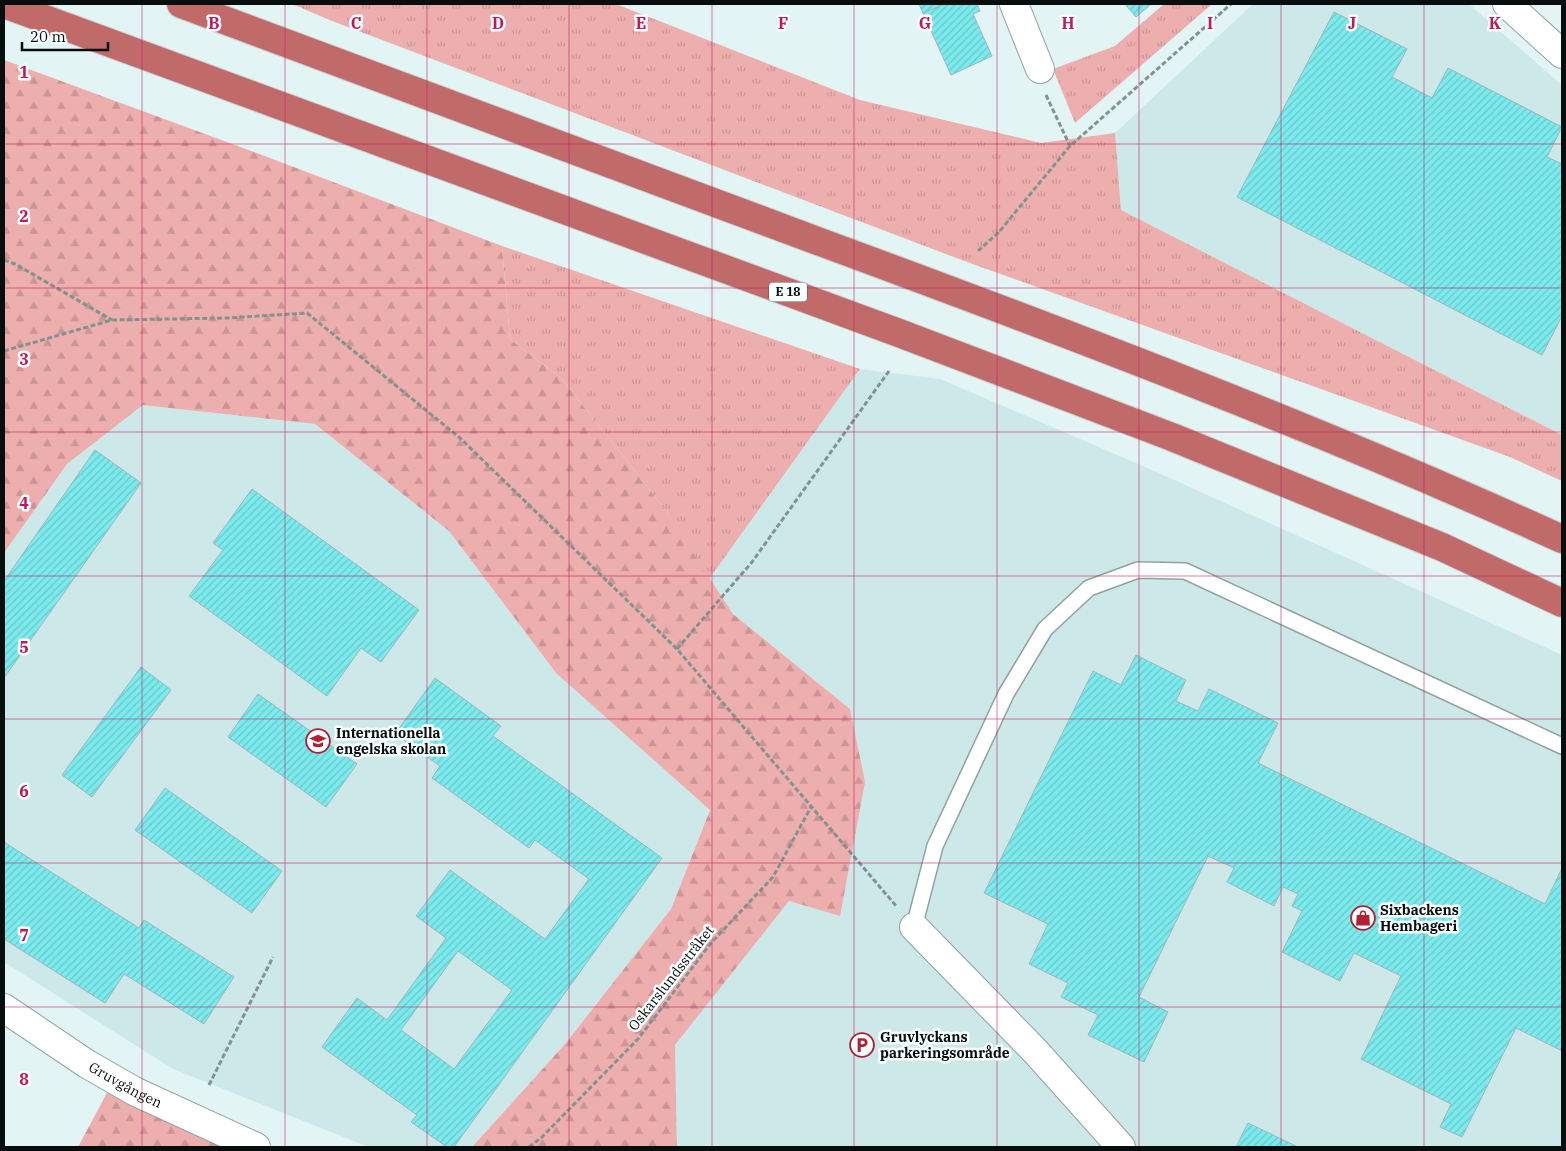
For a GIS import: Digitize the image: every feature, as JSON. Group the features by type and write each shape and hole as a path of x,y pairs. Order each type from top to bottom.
{"highway":[{"name":"E 18","path":"4,4 889,329 1172,437 1442,547 1562,603"},
{"path":"181,4 1191,382 1463,494 1562,539"}],"street":[{"path":"1014,4 1040,69"},
{"path":"1507,4 1562,54"},
{"path":"914,928 1036,1052 1120,1147"},
{"name":"Gruvgången","path":"4,1008 87,1064 136,1092 256,1147"}],"lane":[{"path":"914,928 935,846 1006,694 1045,629 1089,588 1138,570 1185,571 1562,746"}],"path":[{"path":"978,252 999,232 1070,146 1231,4"},
{"path":"1040,69 1036,75 1070,146"},
{"path":"4,260 15,264 112,320"},
{"path":"4,351 112,320 228,318 306,313 460,438 677,649 914,928"},
{"path":"677,649 752,562 889,371"},
{"name":"Oskarslundsstråket","path":"529,1147 542,1137 638,1039 711,943 773,877 811,807"},
{"path":"209,1085 273,958"}],"shaded area":[{"path":"1253,4 1469,4 1562,85 1562,435 1121,210 1115,133"},
{"path":"860,369 940,379 1152,470 1562,655 1562,1147 677,1147 675,1045 789,900 840,916 850,709 733,614 709,579"},
{"name":"Internationella engelska skolan","path":"143,405 315,424 449,531 556,673 710,809 671,909 565,1044 472,1147 369,1147 173,1069 4,962 4,553 67,464"}],"green space":[{"path":"292,4 616,4 860,100 1041,143 1115,133 1121,210 1562,435 1562,481 1510,457 967,262 332,21"},
{"path":"1164,4 1212,4 1075,123 1053,69 1115,46"},
{"path":"4,60 502,246 510,339 562,379 661,504 733,614 850,709 865,782 840,916 789,901 675,1045 677,1147 472,1147 565,1044 671,909 710,810 556,673 449,531 315,424 143,405 67,464 4,553"},
{"path":"502,246 860,369 709,579 661,504 562,379 510,339"},
{"path":"108,1091 227,1147 78,1147"}],"building":[{"path":"919,4 945,4 923,13"},
{"path":"945,4 977,4 980,11 973,14 992,56 951,75 923,13"},
{"path":"1125,4 1151,4 1136,17"},
{"path":"1334,12 1407,49 1392,77 1432,98 1448,68 1562,127 1547,157 1562,164 1562,316 1542,355 1237,197"},
{"path":"95,450 141,483 4,678 4,581"},
{"path":"252,489 419,610 381,662 361,648 327,696 189,596 223,550 213,543"},
{"path":"1136,655 1186,680 1176,701 1198,711 1209,689 1278,723 1258,763 1545,904 1562,868 1562,1051 1516,1028 1462,1137 1440,1127 1451,1104 1361,1059 1401,976 1354,953 1340,981 1282,952 1302,911 1292,906 1298,894 1283,887 1274,906 1227,882 1234,868 1208,856 1139,997 1168,1012 1144,1062 1088,1035 1098,1015 1061,997 1068,983 1029,964 1048,924 984,893 1093,671 1121,685"},
{"path":"141,667 171,690 92,797 62,775"},
{"path":"435,678 501,726 493,736 662,858 454,1147 447,1147 411,1122 417,1115 322,1047 357,998 387,1020 446,938 416,916 450,870 545,939 589,879 535,840 529,848 432,778 440,766 395,734","holes":["458,951 512,990 454,1069 401,1030"]},
{"path":"258,694 357,764 326,807 228,737"},
{"path":"165,788 282,871 252,913 135,830"},
{"path":"4,842 139,928 144,920 234,977 204,1024 124,974 105,1003 4,939"},
{"path":"1248,1123 1298,1147 1236,1147"}],"place":[{"name":"Internationella engelska skolan","path":"318,741"},
{"name":"Sixbackens Hembageri","path":"1363,918"},
{"name":"Gruvlyckans parkeringsområde","path":"862,1045"}]}
